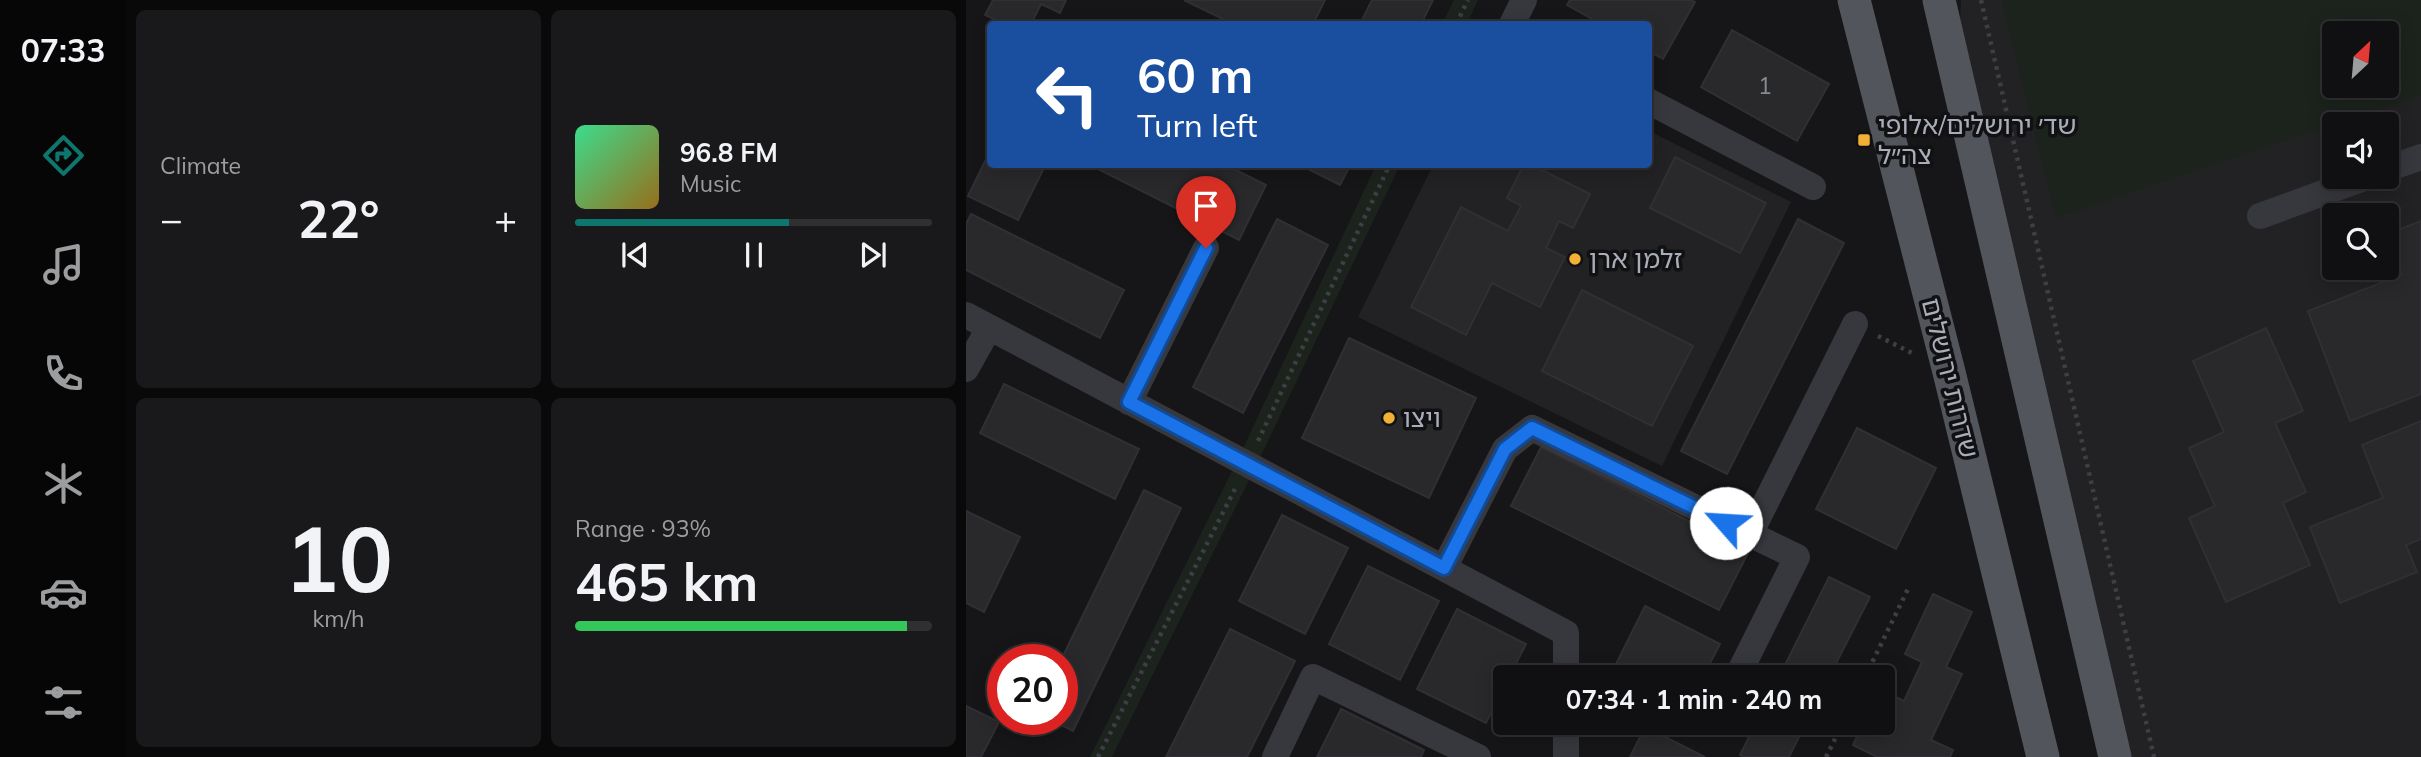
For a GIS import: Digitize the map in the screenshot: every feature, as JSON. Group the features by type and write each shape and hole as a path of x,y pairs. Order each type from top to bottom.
{"main road":[{"name":"שדרות ירושלים","path":"1854,0 2043,757"},
{"path":"1944,9 2115,757"}],"street":[{"path":"1514,21 1524,0"},
{"path":"1652,103 1813,187"},
{"path":"2399,165 2421,157"},
{"path":"2260,216 2334,189"},
{"path":"1129,402 1206,248"},
{"path":"966,369 977,321 1566,633 1566,665"},
{"path":"1750,534 1855,324"},
{"path":"1444,568 1505,449 1532,428 1797,557 1744,665"},
{"path":"1275,757 1313,677 1478,757"},
{"path":"1566,735 1566,757"}],"path":[{"path":"1458,21 1468,0"},
{"path":"1981,0 2154,757"},
{"path":"1855,324 1949,372"},
{"path":"1871,665 1908,590"},
{"path":"1826,757 1837,735"}],"shaded area":[{"path":"1454,0 1478,0 1468,21 1444,21"},
{"path":"1961,0 2421,0 2421,757 2129,757 1960,24"},
{"path":"2002,0 2421,0 2421,95 2371,112 2322,112 2322,128 2056,218"},
{"name":"זלמן ארן","path":"1652,132 1791,202 1662,466 1358,317 1432,168 1652,168"},
{"path":"1375,168 1399,168 1255,468 1112,757 1090,757 1238,459"}],"building":[{"path":"993,0 1066,0 1060,13 1041,4 1032,21 998,21 985,15"},
{"path":"1184,0 1325,0 1314,21 1227,21"},
{"path":"1372,0 1433,0 1422,21 1362,21"},
{"path":"1570,0 1695,2 1663,59 1652,53 1652,21 1596,21 1567,5"},
{"path":"1732,30 1829,84 1797,141 1701,87"},
{"path":"987,157 987,168 1044,168 1018,220 968,196"},
{"path":"1675,157 1766,203 1740,253 1650,208"},
{"path":"1232,168 1266,185 1239,240 1098,169"},
{"path":"1306,168 1349,168 1340,185"},
{"path":"1522,168 1538,168 1590,194 1573,228 1559,221 1546,248 1565,257 1540,307 1492,283 1466,335 1411,307 1461,207 1508,231 1521,206 1507,198"},
{"path":"971,214 1124,290 1100,338 966,270 966,224"},
{"path":"1277,219 1328,245 1243,413 1193,387"},
{"path":"1798,219 1844,243 1727,474 1681,451"},
{"path":"2421,221 2421,394 2350,421 2308,311 2389,280 2399,280 2402,275 2399,267 2399,229"},
{"path":"1582,290 1693,346 1652,426 1542,371"},
{"path":"2266,328 2303,411 2275,423 2306,492 2283,503 2310,565 2226,602 2189,518 2215,506 2189,448 2224,432 2193,361"},
{"name":"ויצו","path":"1349,338 1476,398 1429,498 1302,438"},
{"path":"1004,384 1139,449 1115,499 980,433"},
{"path":"2421,421 2421,539 2406,545 2417,572 2340,603 2310,527 2383,498 2362,445"},
{"path":"1857,428 1936,468 1896,549 1816,509"},
{"path":"1541,447 1749,551 1719,610 1511,506"},
{"path":"1144,490 1181,508 1078,721 1078,644 1069,644"},
{"path":"966,511 1020,537 984,612 966,603"},
{"path":"1282,515 1348,548 1305,634 1239,601"},
{"path":"1368,566 1439,601 1400,680 1329,644"},
{"path":"1829,577 1870,597 1835,665 1785,665"},
{"path":"1933,594 1972,612 1946,667 1962,674 1931,740 1953,750 1950,757 1877,757 1853,745 1858,735 1895,735 1895,697 1904,701 1922,662 1905,654"},
{"path":"1645,606 1720,644 1709,665 1616,665"},
{"path":"1457,609 1526,644 1515,665 1493,665 1493,709 1486,723 1417,689"},
{"path":"1230,629 1295,661 1247,757 1166,757"},
{"path":"966,706 987,716 987,735 992,735 981,757 966,757"},
{"path":"1341,709 1424,750 1421,757 1317,757"},
{"path":"1641,735 1661,735 1705,757 1630,757"},
{"path":"1750,735 1800,735 1789,757 1740,755"}],"place":[{"name":"שד׳ ירושלים/אלופי צה״ל","path":"1864,140"},
{"name":"זלמן ארן","path":"1575,259"},
{"name":"ויצו","path":"1389,418"}],"route":[{"path":"1206,248 1129,402 1444,568 1505,449 1532,428 1726,523"}]}
